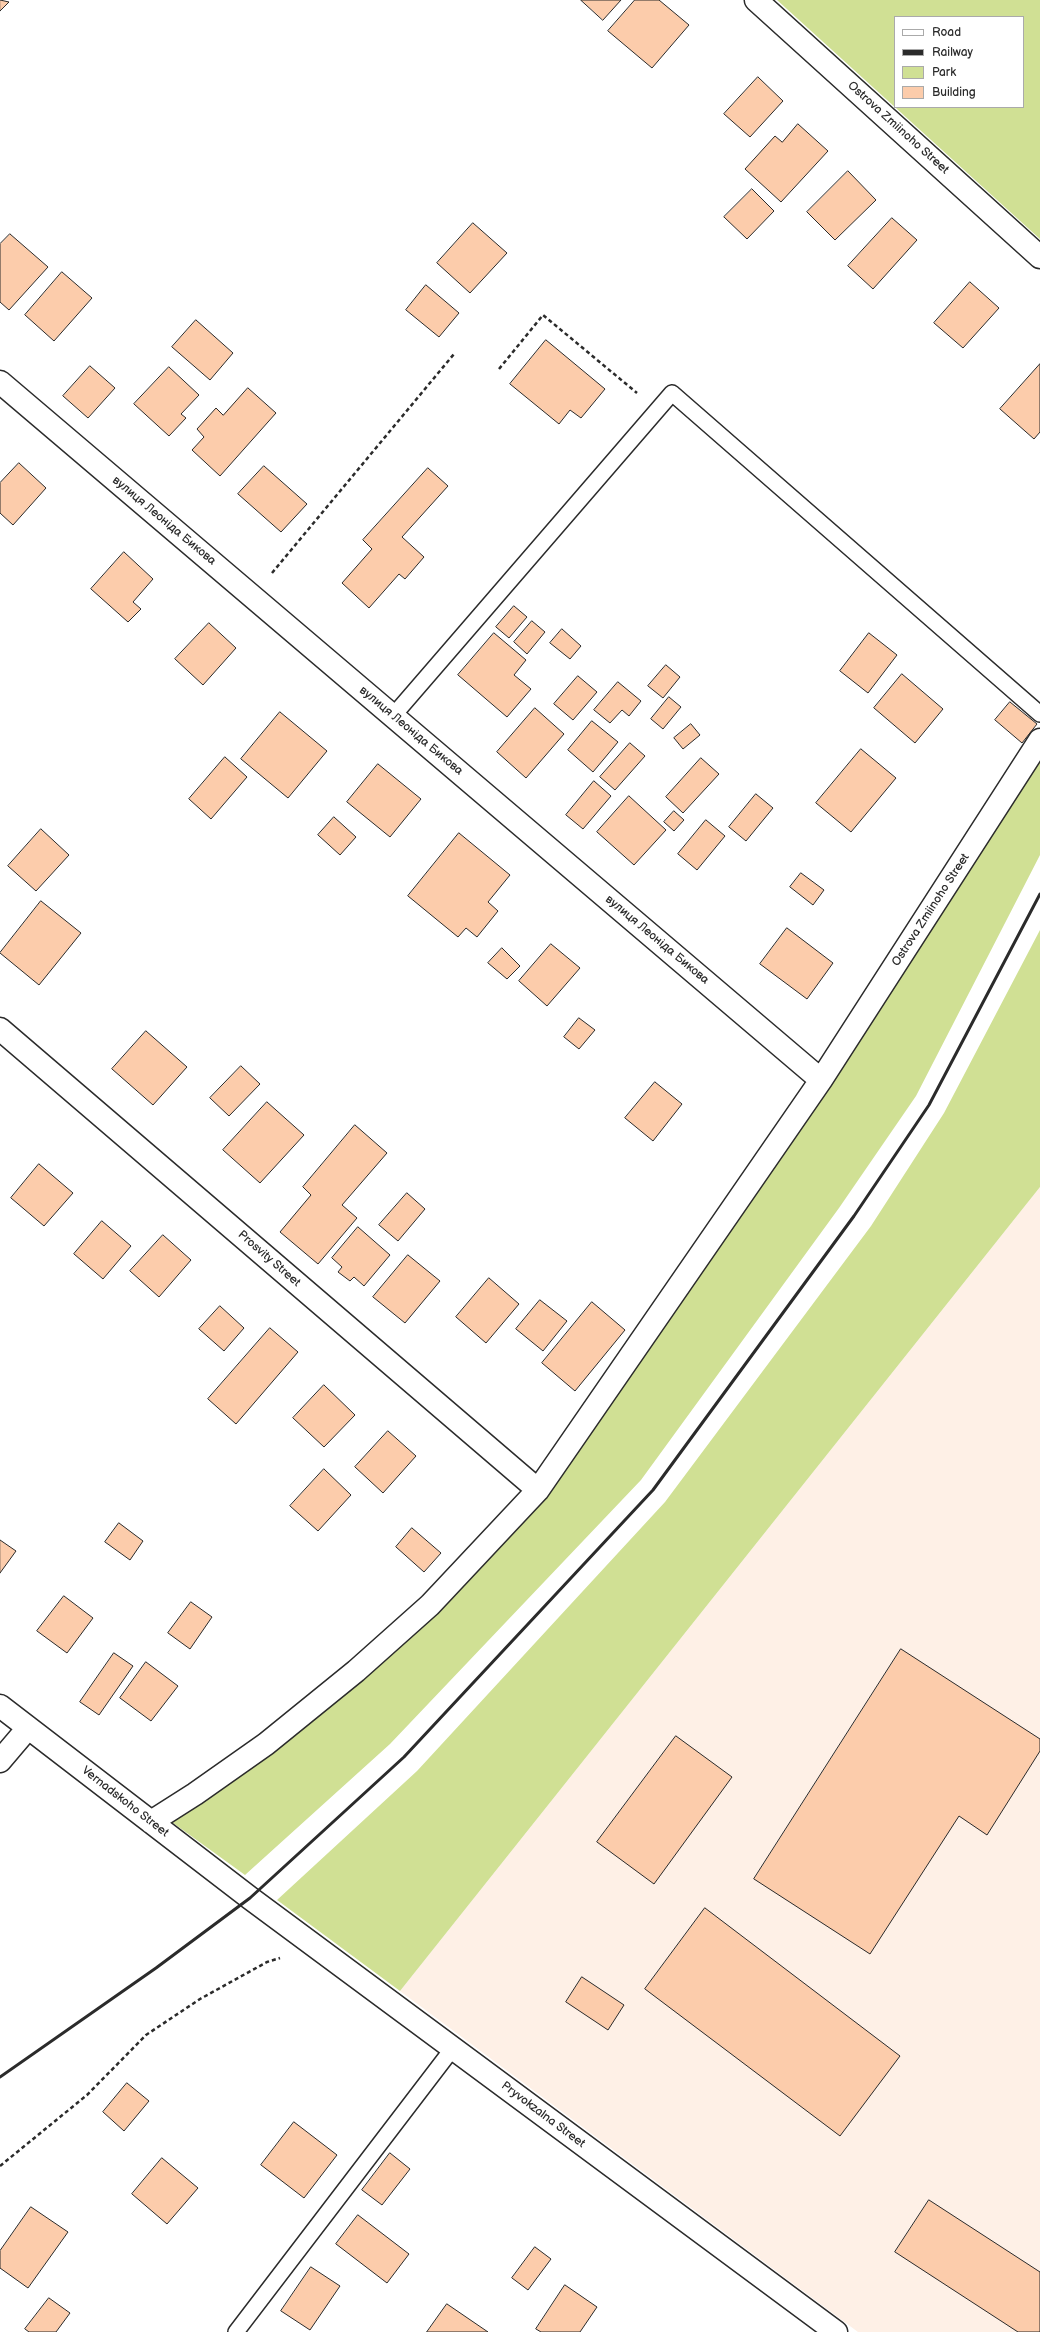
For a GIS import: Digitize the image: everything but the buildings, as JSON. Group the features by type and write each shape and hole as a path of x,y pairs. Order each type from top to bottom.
{"street":[{"name":"Ostrova Zmiinoho Street","path":"756,0 1040,257"},
{"name":"вулиця Леоніда Бикова","path":"0,382 821,1080"},
{"name":"Ostrova Zmiinoho Street","path":"151,1822 195,1794 266,1744 356,1671 430,1605 538,1490 821,1080 1040,740"},
{"name":"Prosvity Street","path":"0,1029 538,1490"},
{"name":"Vernadskoho Street","path":"0,1706 250,1898"},
{"path":"0,1761 28,1728"},
{"name":"Pryvokzalna Street","path":"250,1898 836,2332"}],"lane":[{"path":"393,716 672,393 1040,714"},
{"path":"236,2332 453,2048"}],"path":[{"path":"499,369 543,315 658,410"},
{"path":"253,597 454,354"},
{"path":"0,2166 87,2095 146,2035 200,1999 267,1962 316,1946"}],"shaded area":[{"path":"1040,1187 1040,2332 858,2332 400,1991"}],"green space":[{"path":"777,0 1040,0 1040,239 896,108 1024,108 1024,16 894,16 894,106"},
{"path":"1040,753 1040,855 916,1096 839,1208 641,1480 390,1744 245,1875 169,1820 546,1494"},
{"path":"1040,930 1040,1187 400,1991 277,1900 417,1771 665,1502 871,1226 944,1113"}],"railway":[{"path":"0,2077 156,1968 250,1898 404,1757 653,1490 854,1216 929,1105 1040,894"}]}
